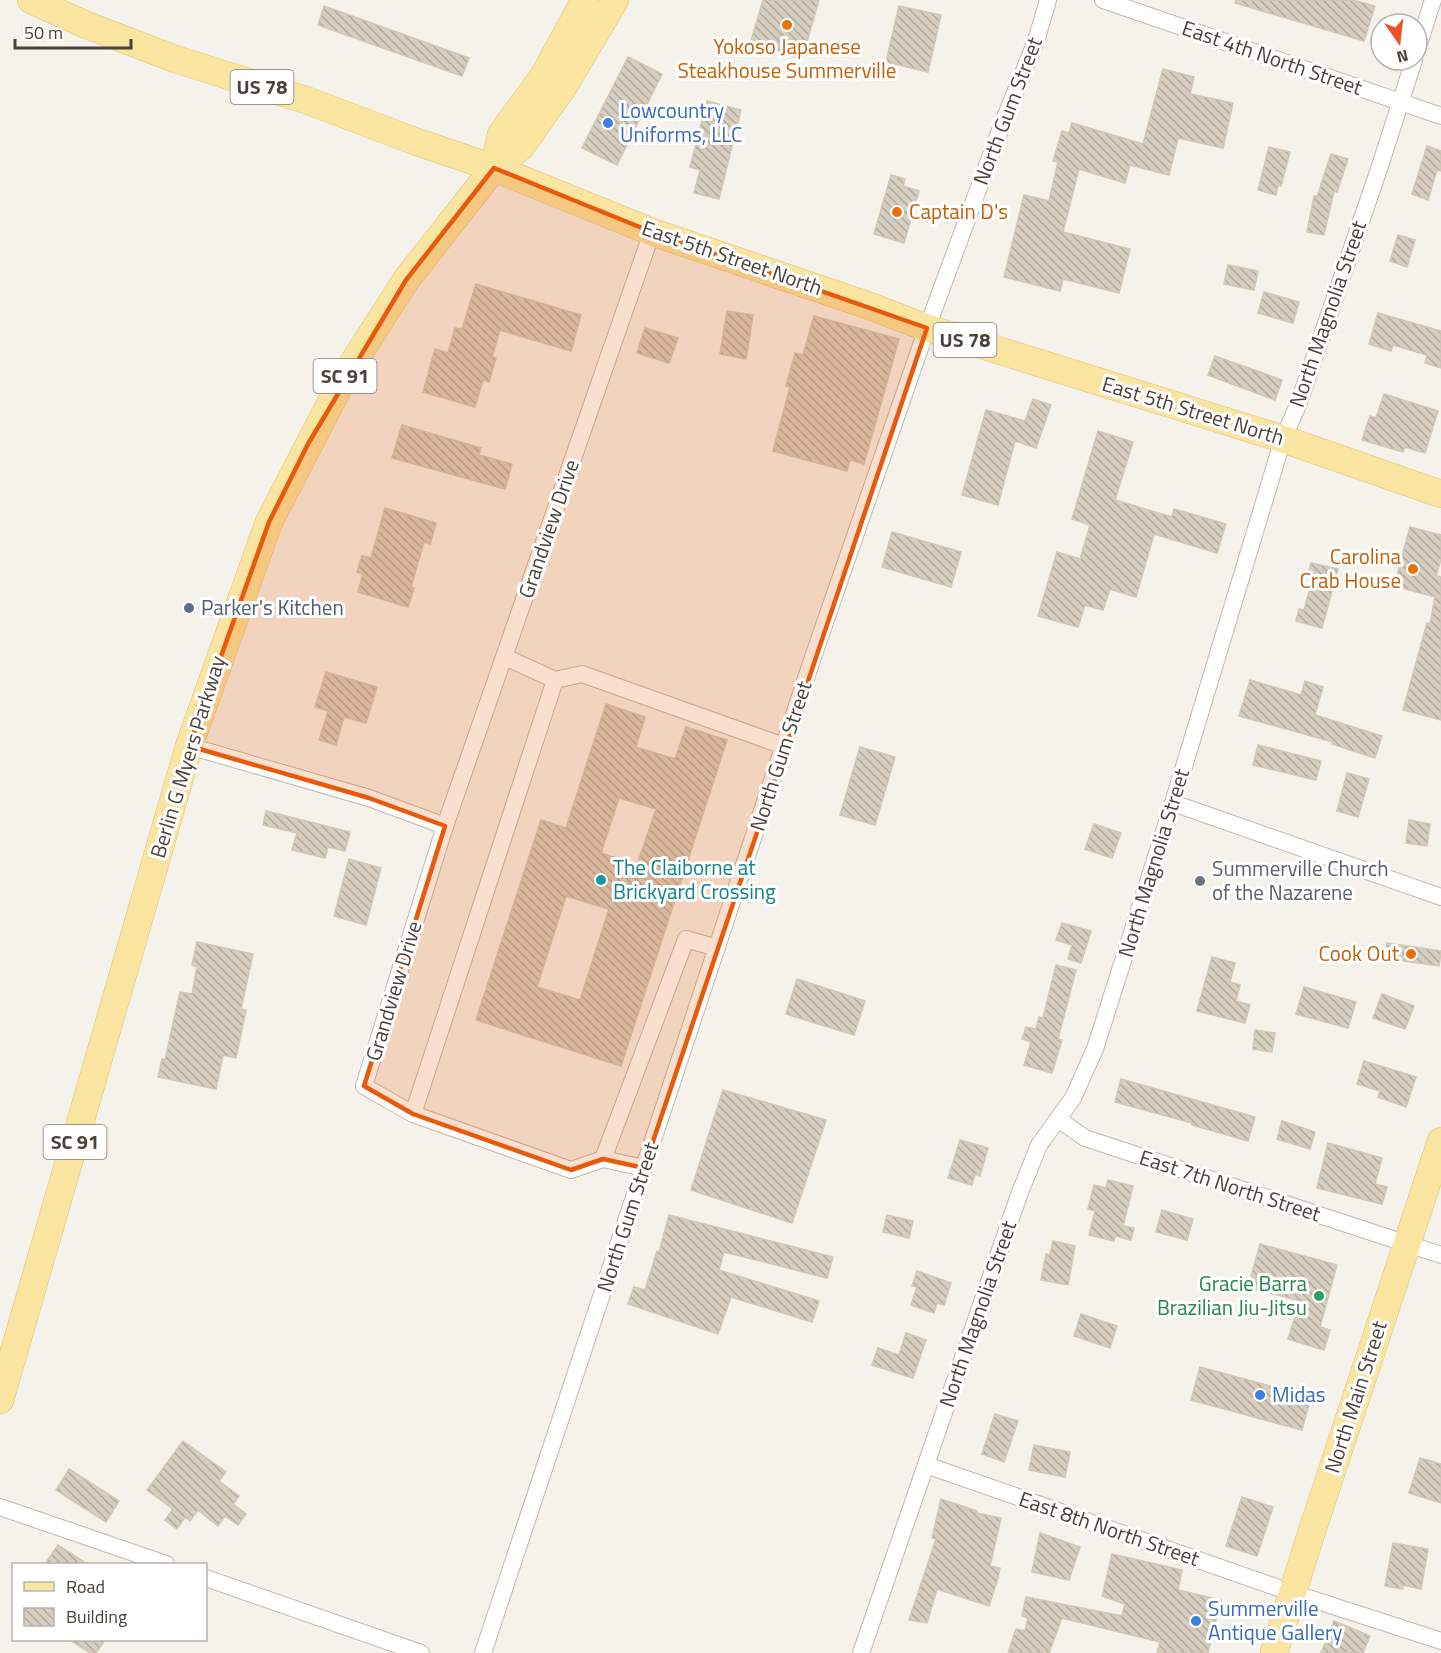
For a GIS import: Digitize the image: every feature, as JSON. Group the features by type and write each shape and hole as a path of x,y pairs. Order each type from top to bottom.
{"main road":[{"name":"East 5th Street North","path":"31,0 84,24 175,59 306,100 494,168 652,232 858,302 927,328 1283,439 1441,494"},
{"name":"Berlin G Myers Parkway","path":"494,168 501,134 543,77 585,0"},
{"name":"Berlin G Myers Parkway","path":"0,1400 189,746 269,522 344,377 406,280 494,168 521,147 562,89 615,0"},
{"name":"North Main Street","path":"1274,1653 1441,1141"}],"street":[{"name":"North Gum Street","path":"483,1653 784,746 927,328 1002,125 1036,41 1048,0"},
{"name":"East 4th North Street","path":"1103,0 1441,116"},
{"name":"North Magnolia Street","path":"861,1653 1018,1195 1039,1145 1072,1098 1095,1049 1173,803 1283,439 1298,405 1410,72"},
{"name":"Grandview Drive","path":"413,1114 364,1086 445,826 652,232"},
{"path":"505,657 555,680 582,674 784,746"},
{"path":"555,680 413,1114 571,1170 603,1159 644,1168"},
{"path":"189,746 369,798 445,826"},
{"path":"1173,803 1441,897"},
{"path":"603,1159 686,939 717,948"},
{"name":"East 7th North Street","path":"1058,1119 1085,1138 1441,1255"},
{"name":"East 8th North Street","path":"926,1465 1293,1593 1441,1641"},
{"path":"0,1507 163,1563"},
{"path":"207,1578 421,1653"}],"highlighted area":[{"path":"494,168 652,232 927,328 644,1168 603,1159 571,1170 413,1114 364,1086 445,826 369,798 189,746 269,522 308,444 406,280"}],"building":[{"path":"763,0 819,0 802,59 750,44"},
{"path":"1236,0 1353,0 1375,6 1373,12 1369,12 1369,25 1364,41 1235,3"},
{"path":"324,6 469,58 462,76 318,25"},
{"path":"899,6 941,15 928,72 886,62"},
{"path":"628,57 662,74 617,165 582,148"},
{"path":"1163,69 1194,77 1190,94 1233,103 1223,148 1178,138 1169,175 1130,165 1125,183 1079,169 1063,232 1130,249 1119,293 1063,279 1060,291 1004,277 1024,195 1049,201 1058,162 1053,161 1062,131 1069,133 1072,123 1143,144"},
{"path":"707,101 741,110 719,199 694,193 700,170 690,167"},
{"path":"1427,146 1441,151 1441,171 1437,170 1428,200 1412,194"},
{"path":"1269,147 1290,152 1281,186 1278,185 1276,195 1258,190"},
{"path":"1331,154 1348,159 1337,192 1334,191 1324,235 1307,232 1314,196 1317,197"},
{"name":"Captain D's","path":"891,175 905,179 903,186 919,191 904,243 874,234"},
{"path":"1398,235 1415,240 1407,267 1390,261"},
{"path":"1228,265 1258,271 1254,290 1224,284"},
{"path":"476,284 581,315 571,351 500,330 492,357 496,358 489,382 483,380 475,407 423,392 435,349 448,353 455,328 462,329"},
{"path":"1264,292 1299,302 1293,323 1258,313"},
{"path":"727,311 753,315 746,359 720,354"},
{"path":"1378,313 1441,331 1441,368 1425,363 1427,355 1393,345 1391,351 1369,344"},
{"path":"814,316 899,339 864,464 850,460 847,471 773,451 790,387 786,386 795,353 803,355"},
{"path":"645,328 678,338 669,363 637,353"},
{"path":"1215,356 1282,380 1275,400 1208,375"},
{"path":"1384,394 1438,411 1425,453 1405,447 1403,452 1362,440 1370,416 1376,418"},
{"path":"1033,399 1051,405 1036,448 1015,441 998,505 962,495 986,410 1025,421"},
{"path":"402,425 481,448 479,455 512,464 505,489 392,458"},
{"path":"1098,431 1133,442 1115,500 1172,517 1174,509 1226,524 1217,553 1154,534 1136,597 1110,589 1103,610 1085,605 1078,627 1038,616 1057,552 1080,559 1090,525 1072,519"},
{"path":"385,508 436,523 430,544 424,542 411,587 414,588 408,607 358,592 363,574 357,572 362,556 371,558"},
{"path":"1410,527 1441,535 1441,559 1436,576 1441,577 1441,720 1403,710 1427,623 1430,624 1435,597 1394,586"},
{"path":"892,532 961,552 951,587 882,567"},
{"path":"1311,563 1338,569 1322,628 1296,621 1299,609 1304,610 1313,577 1308,575"},
{"path":"326,672 377,687 366,723 344,717 336,745 319,740 328,711 315,707"},
{"path":"1250,680 1301,695 1305,681 1323,687 1315,715 1382,736 1375,758 1332,744 1333,742 1239,716"},
{"name":"The Claiborne at Brickyard Crossing","path":"606,704 645,717 636,747 675,759 686,727 727,740 621,1066 476,1020 541,820 566,828","holes":["619,798 656,809 637,865 601,853","566,896 609,909 580,1000 537,987"]},
{"path":"1258,745 1321,761 1316,780 1253,765"},
{"path":"860,747 895,757 875,825 840,815"},
{"path":"1347,773 1369,779 1358,817 1337,811"},
{"path":"266,811 350,832 345,851 328,847 325,858 292,850 297,833 263,825"},
{"path":"1409,820 1430,824 1427,846 1406,843"},
{"path":"1094,824 1121,833 1112,858 1085,849"},
{"path":"349,859 381,868 366,925 334,916"},
{"path":"1062,923 1091,931 1081,963 1068,959 1072,945 1056,940"},
{"path":"197,942 253,954 241,1009 246,1010 236,1058 223,1055 216,1089 158,1077 162,1059 165,1060 180,992 192,994 197,967 192,965"},
{"path":"1387,943 1441,951 1439,966 1384,958"},
{"path":"1212,957 1235,963 1230,982 1240,985 1236,1001 1250,1005 1245,1023 1197,1011"},
{"path":"1056,965 1076,970 1058,1039 1062,1040 1052,1073 1024,1065 1031,1042 1022,1039 1026,1027 1036,1029 1039,1017 1043,1018"},
{"path":"797,979 865,1001 854,1035 786,1014"},
{"path":"1304,987 1356,1002 1348,1028 1296,1014"},
{"path":"1382,994 1414,1006 1405,1029 1373,1018"},
{"path":"1255,1030 1275,1033 1272,1052 1253,1049"},
{"path":"1364,1061 1416,1077 1406,1107 1378,1097 1380,1091 1357,1084"},
{"path":"1121,1079 1255,1117 1248,1141 1115,1102"},
{"path":"723,1090 826,1120 792,1223 691,1190"},
{"path":"1282,1121 1315,1132 1310,1149 1277,1139"},
{"path":"960,1140 988,1148 980,1176 975,1174 972,1185 948,1178"},
{"path":"1328,1143 1382,1158 1375,1184 1387,1187 1382,1204 1317,1188"},
{"path":"1108,1180 1133,1186 1123,1226 1134,1228 1131,1240 1115,1236 1114,1241 1089,1235 1095,1211 1088,1209 1094,1185 1106,1188"},
{"path":"1162,1210 1193,1219 1187,1240 1156,1232"},
{"path":"669,1215 833,1257 827,1278 724,1252 719,1270 819,1301 812,1322 731,1297 718,1334 628,1304 634,1287 645,1290"},
{"path":"887,1215 913,1221 909,1238 883,1232"},
{"path":"1053,1241 1075,1246 1068,1285 1041,1280 1046,1254 1050,1255"},
{"path":"1260,1244 1337,1265 1320,1327 1330,1330 1324,1350 1288,1339 1300,1301 1248,1287"},
{"path":"917,1271 951,1283 944,1305 937,1303 934,1313 911,1305 917,1287 912,1286"},
{"path":"1081,1314 1117,1326 1110,1348 1074,1336"},
{"path":"906,1333 926,1340 913,1378 872,1365 878,1348 899,1355"},
{"path":"1200,1367 1311,1397 1302,1430 1191,1400"},
{"path":"995,1414 1018,1421 1004,1462 982,1454"},
{"path":"183,1441 226,1472 219,1481 239,1496 233,1504 246,1514 238,1525 225,1516 218,1526 198,1510 190,1521 185,1517 177,1529 165,1520 173,1509 147,1490"},
{"path":"1034,1445 1070,1452 1065,1477 1029,1470"},
{"path":"1420,1458 1441,1464 1441,1503 1409,1493"},
{"path":"69,1469 119,1501 106,1522 56,1490"},
{"path":"1242,1497 1273,1507 1257,1556 1226,1546"},
{"path":"941,1499 977,1511 976,1513 1001,1518 990,1566 1000,1568 998,1578 989,1606 937,1589 927,1623 909,1620 936,1539 932,1538"},
{"path":"1040,1533 1080,1547 1069,1580 1032,1572"},
{"path":"1393,1543 1428,1549 1421,1589 1403,1585 1403,1589 1385,1586"},
{"path":"58,1545 85,1563 46,1563"},
{"path":"1112,1554 1182,1570 1178,1590 1221,1600 1208,1653 1157,1653 1160,1642 1062,1618 1049,1653 1008,1653 1016,1629 1025,1631 1028,1618 1022,1616 1026,1597 1122,1616 1125,1604 1102,1596"},
{"path":"1334,1621 1370,1636 1363,1653 1321,1653"},
{"path":"72,1641 104,1641 96,1653 90,1653"}],"place":[{"name":"Yokoso Japanese Steakhouse Summerville","path":"787,25"},
{"name":"Lowcountry Uniforms, LLC","path":"608,123"},
{"name":"Captain D's","path":"897,212"},
{"name":"Carolina Crab House","path":"1413,569"},
{"name":"Parker's Kitchen","path":"189,608"},
{"name":"The Claiborne at Brickyard Crossing","path":"601,880"},
{"name":"Summerville Church of the Nazarene","path":"1200,881"},
{"name":"Cook Out","path":"1411,954"},
{"name":"Gracie Barra Brazilian Jiu-Jitsu","path":"1319,1296"},
{"name":"Midas","path":"1260,1395"},
{"name":"Summerville Antique Gallery","path":"1196,1621"}]}
